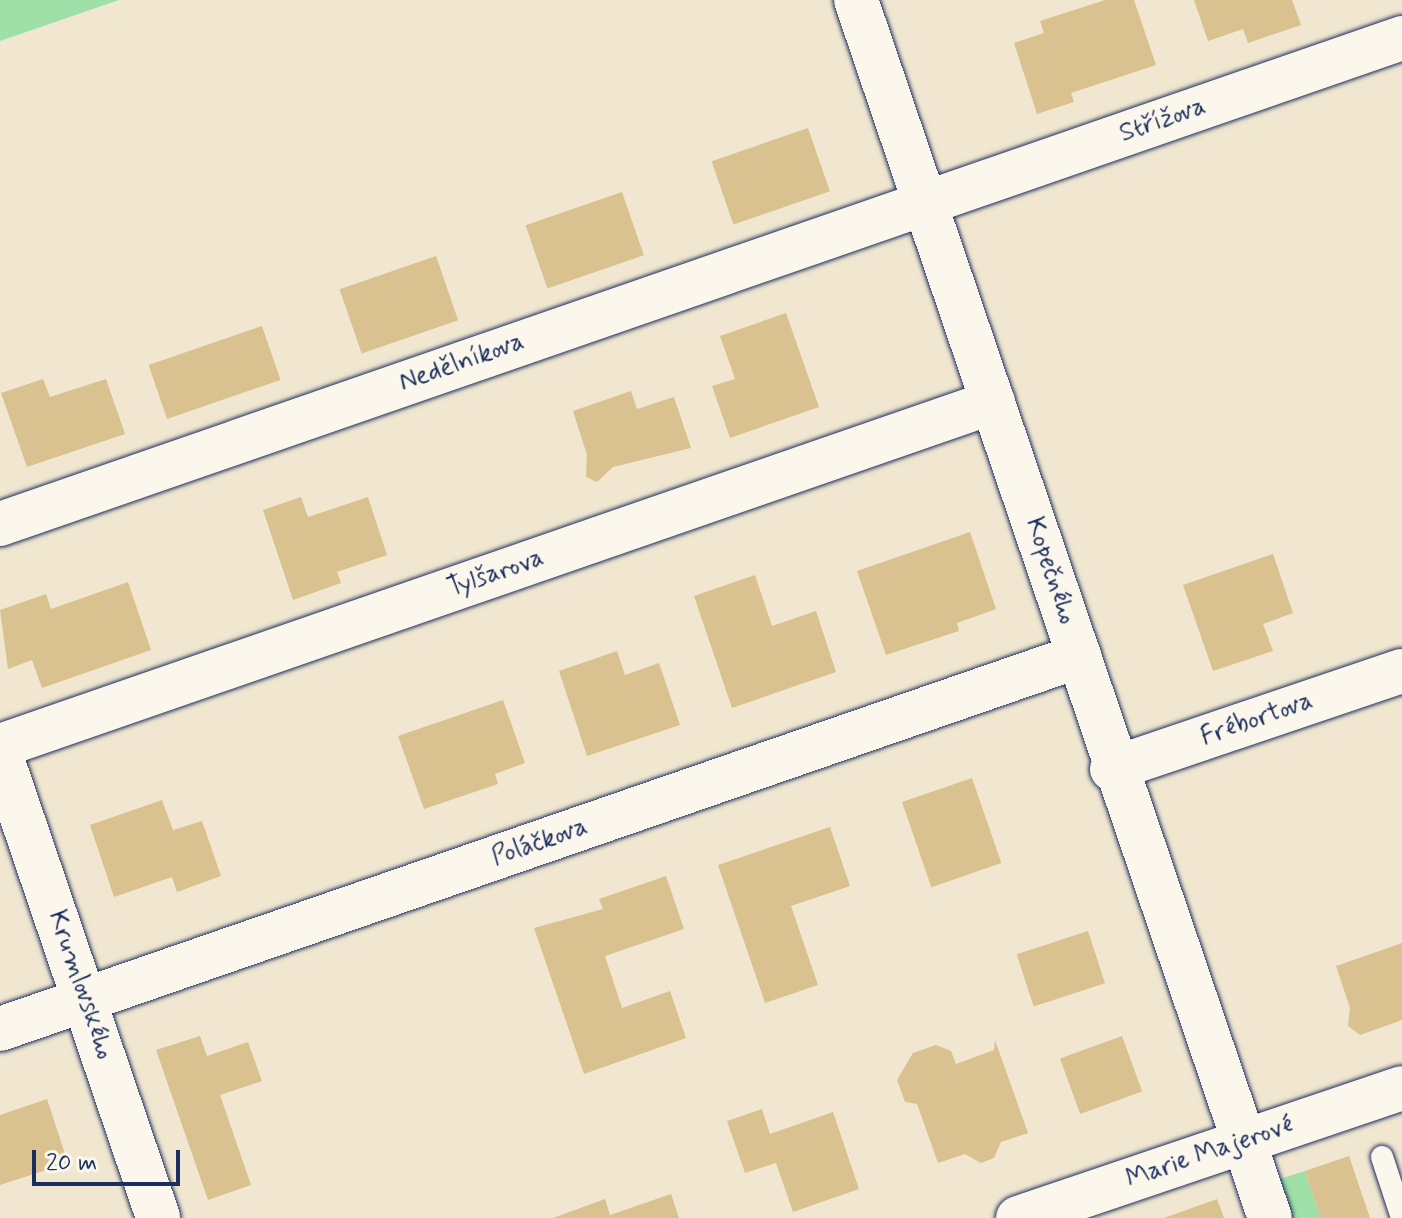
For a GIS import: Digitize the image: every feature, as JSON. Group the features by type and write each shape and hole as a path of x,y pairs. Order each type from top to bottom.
{"street":[{"name":"Kopečného","path":"856,0 1079,656 1112,769 1270,1218"},
{"name":"Střížova","path":"925,203 1402,38"},
{"name":"Nedělníkova","path":"0,524 925,203"},
{"name":"Tylšarova","path":"0,746 993,402"},
{"name":"Poláčkova","path":"0,1029 1079,656"},
{"name":"Frébortova","path":"1112,769 1402,671"},
{"name":"Krumlovského","path":"0,753 158,1218"},
{"name":"Marie Majerové","path":"1018,1218 1402,1088"}],"lane":[{"path":"1382,1157 1402,1218"}],"green space":[{"path":"0,0 119,0 0,41"},
{"path":"1305,1171 1321,1218 1292,1218 1279,1179"}],"building":[{"path":"1105,0 1134,0 1156,65 1071,93 1074,102 1037,114 1014,43 1044,33 1040,21"},
{"path":"1194,0 1292,0 1301,25 1248,43 1243,29 1208,41"},
{"path":"808,128 830,191 733,225 712,161"},
{"path":"622,192 644,255 547,289 526,225"},
{"path":"436,256 458,320 362,354 340,289"},
{"path":"786,313 819,407 730,438 712,386 735,379 720,336"},
{"path":"262,326 281,380 167,419 149,365"},
{"path":"43,379 50,397 106,379 125,434 27,467 1,393"},
{"path":"631,391 637,409 674,397 691,448 613,467 597,482 586,477 587,455 573,411"},
{"path":"301,497 308,517 368,497 387,555 337,572 341,583 293,600 263,510"},
{"path":"970,532 996,609 957,623 959,631 886,655 857,571"},
{"path":"1273,554 1293,613 1263,624 1273,651 1213,671 1183,585"},
{"path":"755,575 772,626 816,611 836,672 732,708 694,596"},
{"path":"128,582 151,650 42,688 32,660 8,669 0,610 46,594 51,609"},
{"path":"617,651 625,675 659,663 680,725 587,756 559,671"},
{"path":"503,700 525,763 495,774 498,784 424,809 398,736"},
{"path":"972,778 1001,863 931,887 902,802"},
{"path":"162,800 173,830 202,821 221,876 177,892 172,877 114,897 90,825"},
{"path":"830,827 850,886 791,906 818,985 765,1003 718,865"},
{"path":"666,876 684,929 605,956 622,1008 670,991 686,1038 584,1074 534,928 603,909 599,899"},
{"path":"1088,931 1105,983 1034,1006 1017,954"},
{"path":"1402,943 1402,1020 1360,1035 1348,1026 1350,1008 1336,966"},
{"path":"200,1036 207,1056 248,1042 262,1081 220,1095 251,1185 208,1200 156,1050"},
{"path":"1122,1036 1142,1091 1080,1114 1060,1059"},
{"path":"995,1040 1028,1133 1001,1142 994,1158 981,1163 965,1154 938,1163 917,1104 905,1102 897,1080 913,1053 936,1045 951,1051 956,1064 994,1050"},
{"path":"47,1099 68,1163 0,1185 0,1115"},
{"path":"762,1109 770,1134 833,1112 859,1189 793,1212 776,1163 745,1173 727,1121"},
{"path":"1349,1156 1370,1218 1321,1218 1305,1171"},
{"path":"671,1194 679,1218 553,1218 605,1199 610,1215"},
{"path":"1217,1199 1224,1218 1164,1218"}]}
